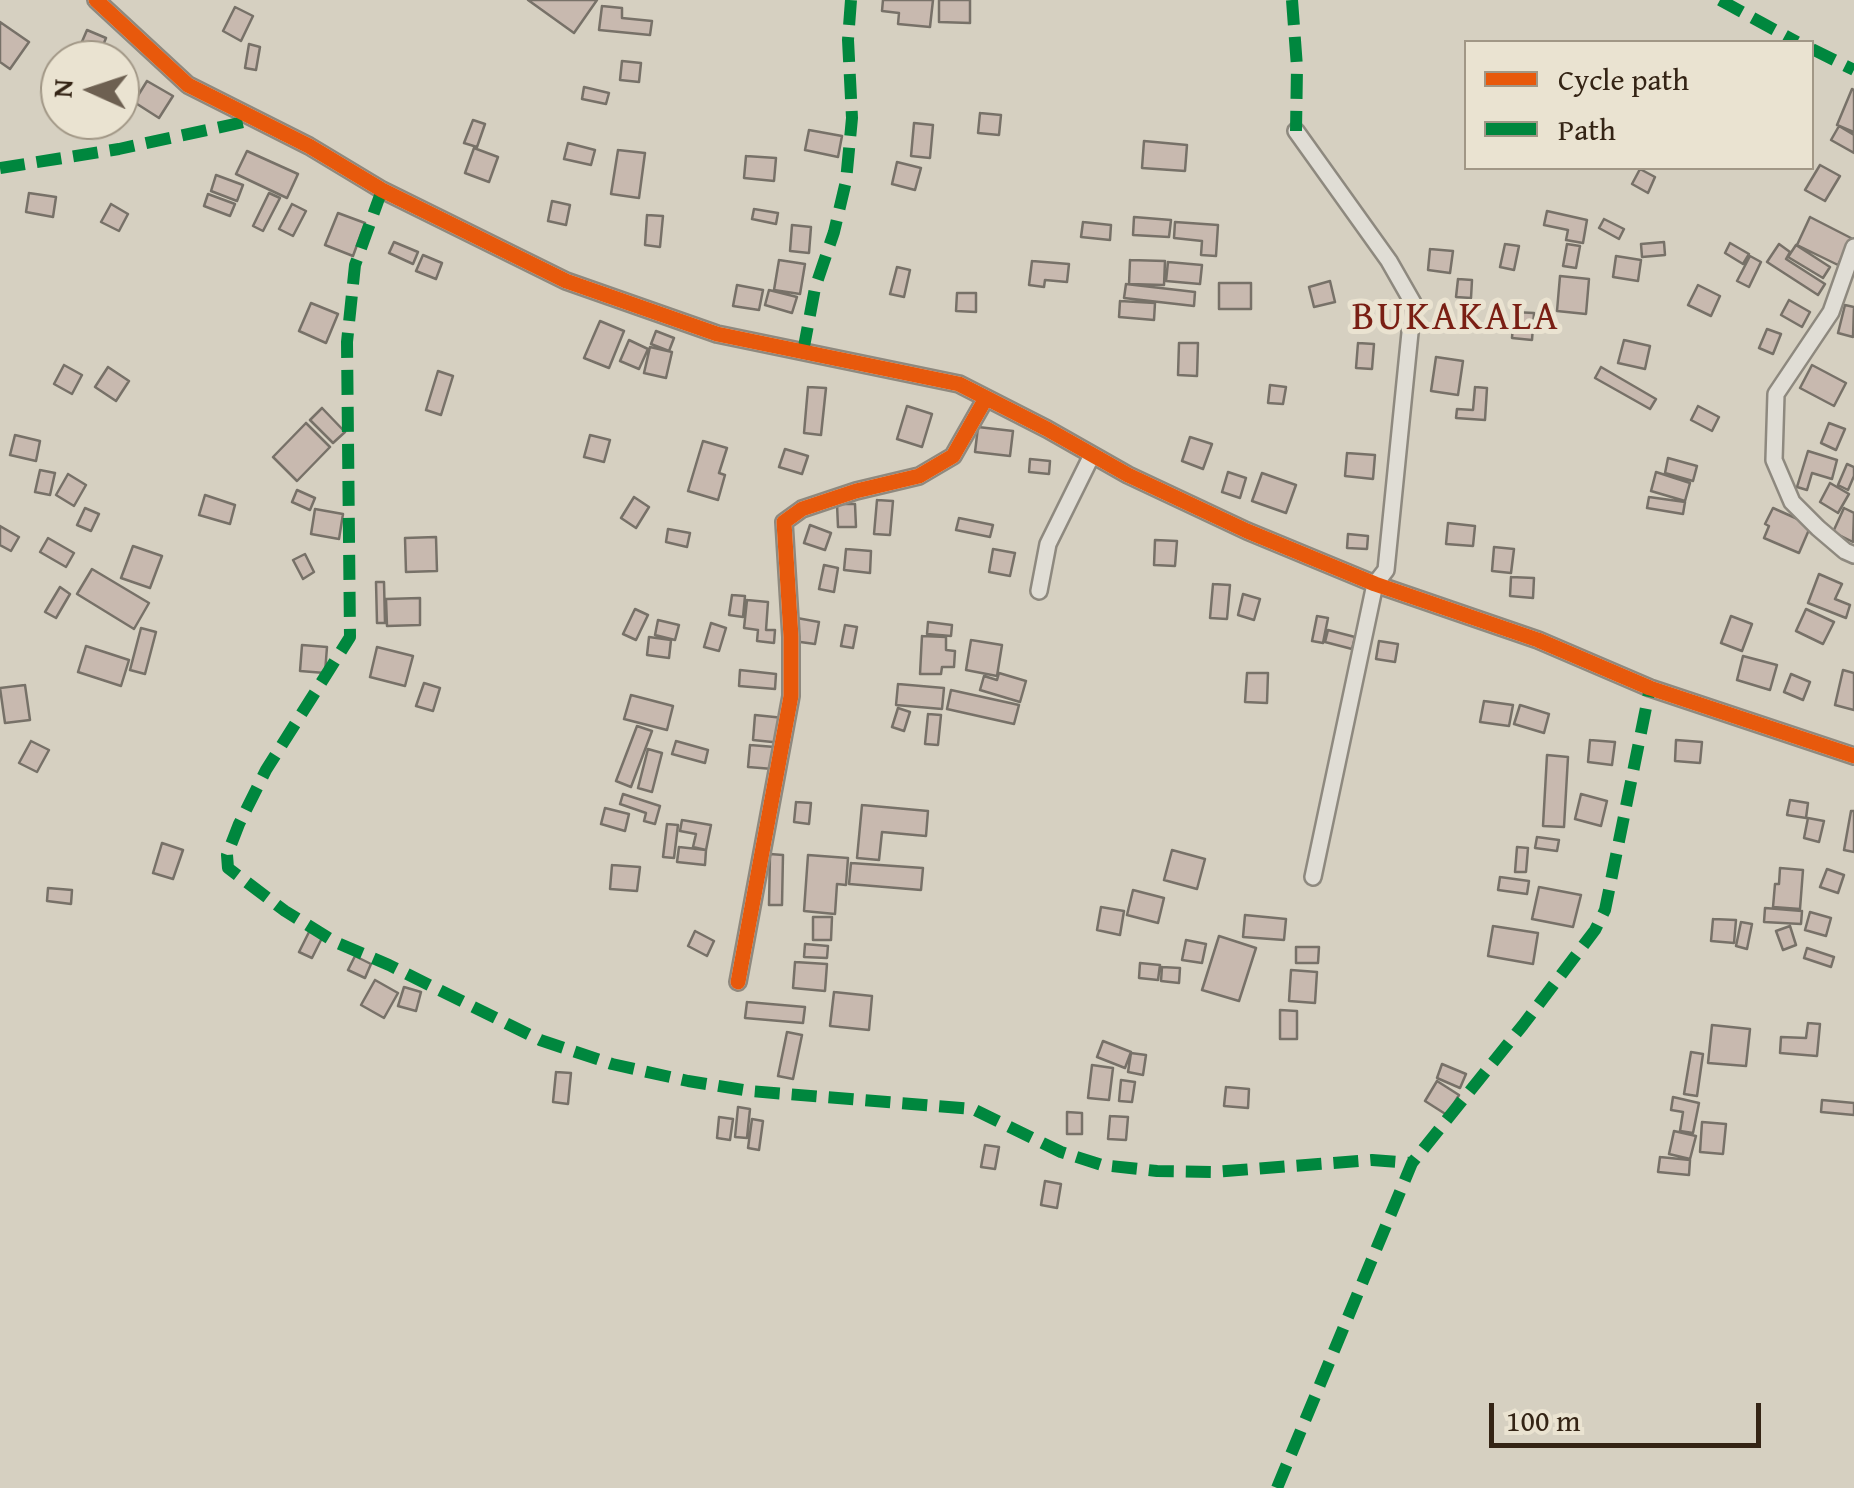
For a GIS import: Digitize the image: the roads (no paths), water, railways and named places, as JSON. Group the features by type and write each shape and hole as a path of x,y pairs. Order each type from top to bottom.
{"street":[{"path":"96,0 188,84 292,137 382,190 566,281 717,334 959,384 1128,475 1246,531 1375,584 1538,640 1650,688 1854,756"},
{"path":"1296,131 1390,261 1413,303 1386,570 1375,584 1313,878"},
{"path":"1854,247 1830,312 1776,394 1774,460 1792,502 1854,555"},
{"path":"738,982 791,696 784,522 802,509 919,476 953,456 986,398"},
{"path":"1039,592 1048,544 1092,454"}],"district":[{"name":"BUKAKALA","path":"1456,319"}]}
